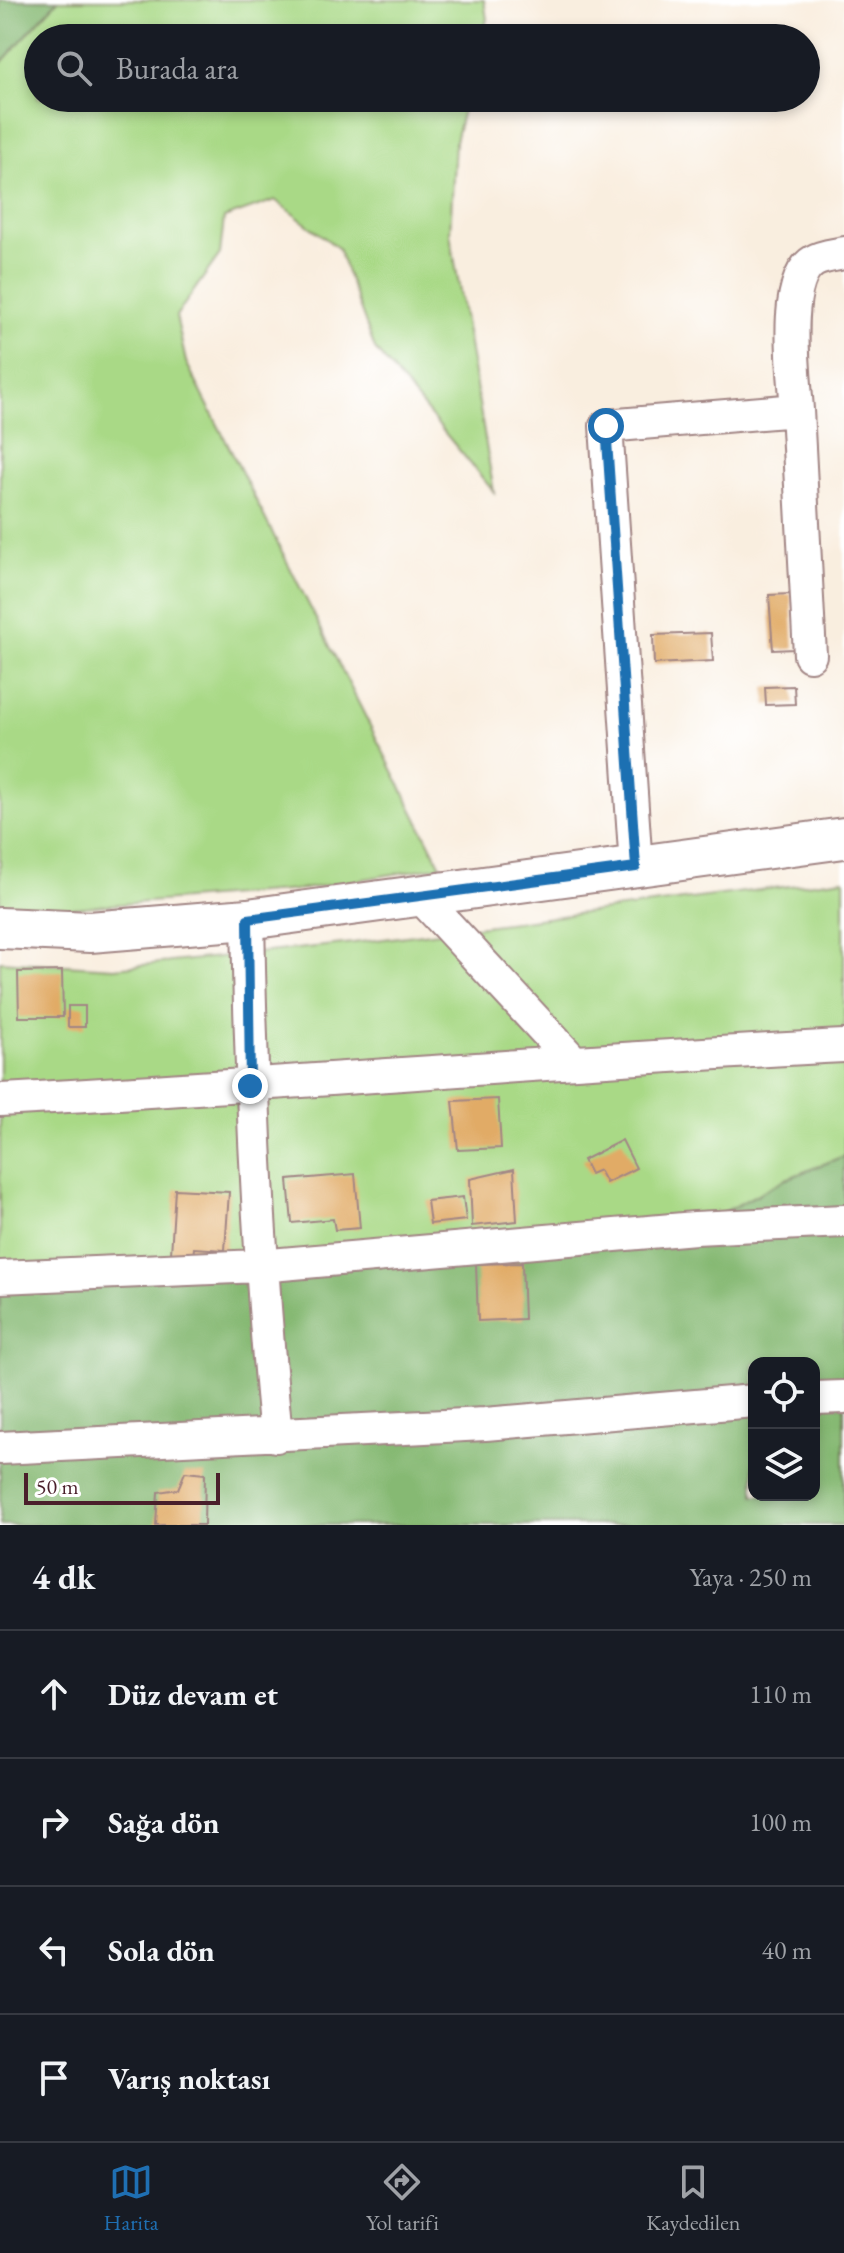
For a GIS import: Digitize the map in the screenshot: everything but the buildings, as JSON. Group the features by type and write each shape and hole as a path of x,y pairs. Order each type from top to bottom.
{"main road":[{"path":"430,907 636,867 844,838"},
{"path":"0,949 81,955 430,907 844,863"},
{"path":"0,928 90,932 249,931"}],"street":[{"path":"810,655 793,341 799,279 813,261 844,253"},
{"path":"636,867 606,426 797,410"},
{"path":"430,907 573,1061"},
{"path":"249,931 250,1086 259,1266 276,1436"},
{"path":"0,1100 844,1046"},
{"path":"0,1277 259,1266 695,1228 844,1221"},
{"path":"820,1398 844,1397"},
{"path":"0,1448 485,1424 748,1402"}],"green space":[{"path":"0,0 58,0 36,24 24,24 24,38 0,64"},
{"path":"58,0 484,0 487,19 486,24 36,24"},
{"path":"24,38 24,112 462,112 455,141 450,233 494,492 375,349 338,248 275,200 224,218 220,254 176,316 186,362 441,866 299,890 59,909 0,905 0,64"},
{"path":"844,879 844,1156 784,1180 695,1228 0,1277 0,961 114,968 353,943"},
{"path":"844,1156 844,1525 0,1525 0,1277 695,1228 784,1180"}],"route":[{"path":"250,1086 248,919 636,867 606,426"}]}
